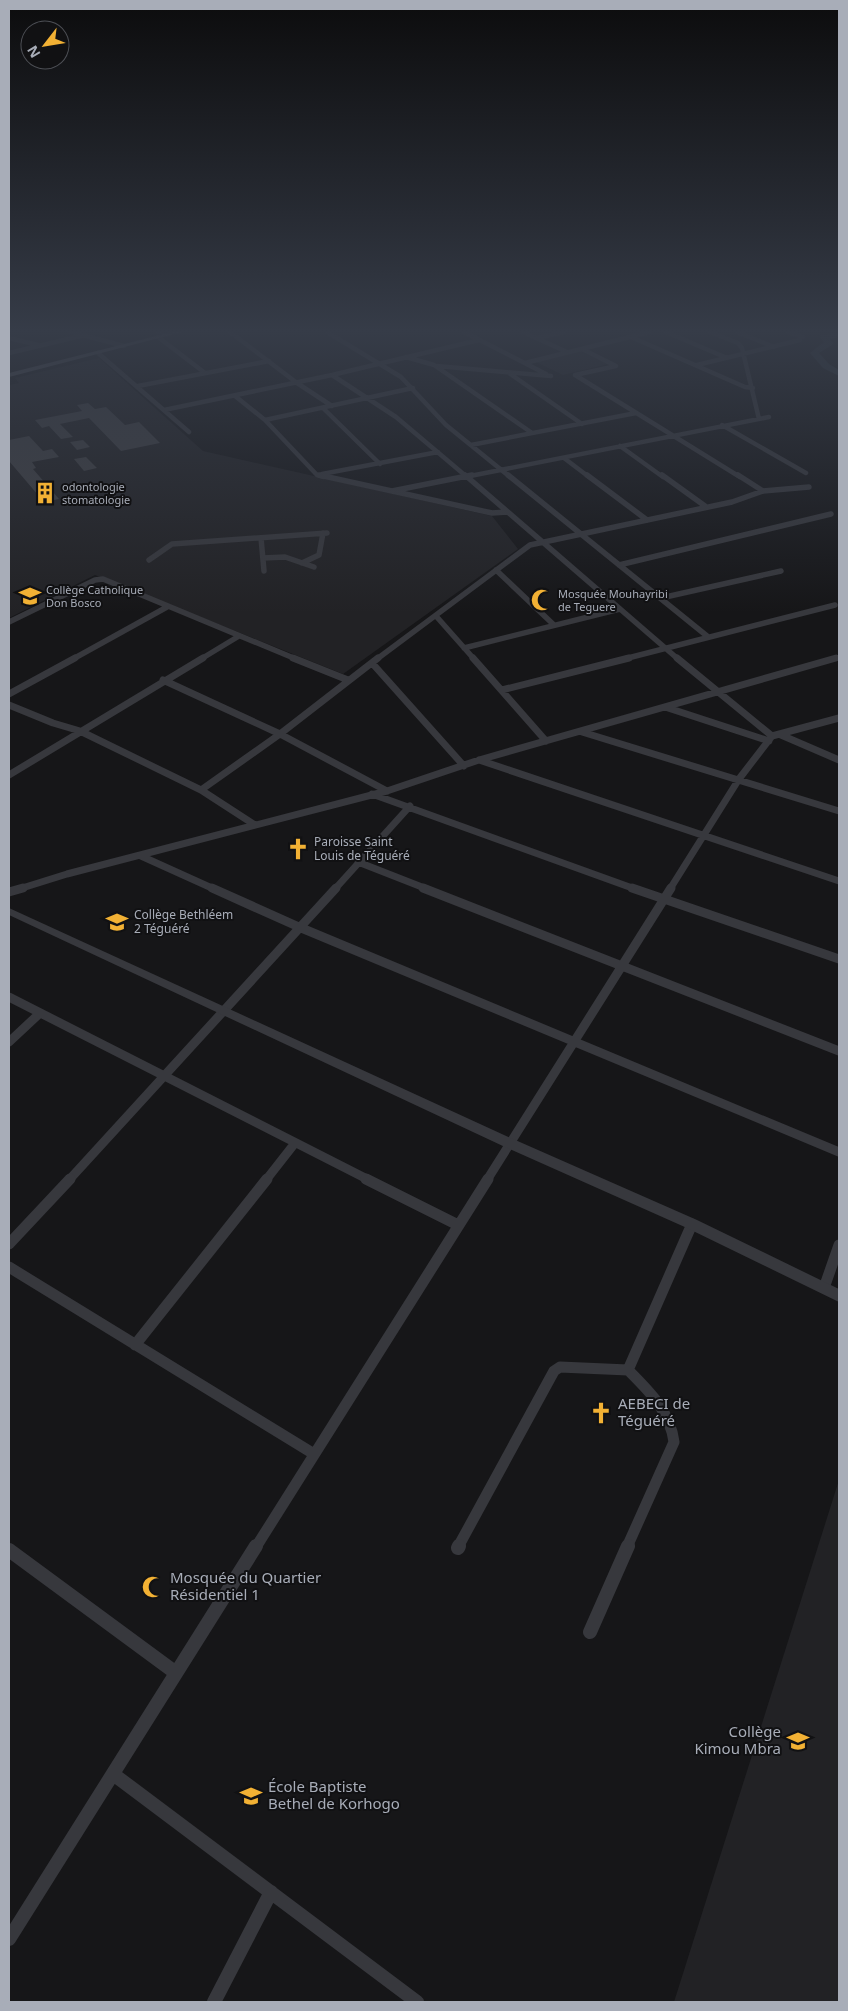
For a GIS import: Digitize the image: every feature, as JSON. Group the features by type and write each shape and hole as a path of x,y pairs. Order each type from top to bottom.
{"street":[{"path":"181,426 188,432"},
{"path":"271,426 317,475 492,513 508,512"},
{"path":"342,426 380,464"},
{"path":"407,426 545,543 664,648 774,738"},
{"path":"447,426 708,636"},
{"path":"522,426 532,433"},
{"path":"471,445 572,426"},
{"path":"656,426 763,492"},
{"path":"392,491 718,426"},
{"path":"723,426 806,473"},
{"path":"620,446 705,506"},
{"path":"317,475 438,452"},
{"path":"564,458 647,520"},
{"path":"201,790 280,734 348,680 530,545 705,506 732,502 763,492 809,487"},
{"path":"619,565 766,528 831,514"},
{"path":"149,560 172,544 325,533 319,555 302,563"},
{"path":"261,538 264,571"},
{"path":"263,558 285,557 314,567"},
{"path":"496,570 554,625"},
{"path":"661,598 780,571"},
{"path":"9,622 98,579 106,580 166,607 348,680"},
{"path":"502,690 834,605"},
{"path":"9,694 166,607"},
{"path":"464,648 620,609"},
{"path":"436,616 546,741"},
{"path":"9,775 162,680 239,636"},
{"path":"9,892 67,874 387,791 480,760 836,658"},
{"path":"372,663 464,766"},
{"path":"162,680 280,734 387,791"},
{"path":"9,705 42,717 63,728 80,731 201,790 255,825"},
{"path":"665,708 774,738 839,760"},
{"path":"9,1939 739,779 774,738 839,718"},
{"path":"582,732 839,811"},
{"path":"480,760 839,881"},
{"path":"372,794 410,806 663,899 839,958"},
{"path":"9,1244 224,1012 410,806"},
{"path":"141,856 299,927 839,1152"},
{"path":"358,862 839,1051"},
{"path":"9,911 509,1143 692,1224 839,1296"},
{"path":"9,997 39,1014 458,1225"},
{"path":"9,1042 39,1014"},
{"path":"135,1345 295,1143"},
{"path":"628,1370 692,1224"},
{"path":"824,1288 839,1245"},
{"path":"9,1267 314,1454"},
{"path":"458,1548 554,1371 560,1367 628,1370 641,1383 671,1422 674,1442 590,1632"},
{"path":"9,1550 176,1673"},
{"path":"112,1774 417,2002"},
{"path":"214,2002 271,1892"}],"shaded area":[{"path":"9,426 175,426 203,451 492,516 518,549 343,674 95,575 9,618"},
{"name":"Collège Kimou Mbra","path":"839,1480 839,2002 674,2002"}],"building":[{"path":"40,426 62,426 73,437 61,439 49,426 42,428"},
{"path":"97,426 143,426 160,443 121,451"},
{"path":"29,436 43,451 52,449 59,457 32,462 36,468 33,469 59,499 44,502 9,461 9,440"},
{"path":"83,440 90,447 77,450 70,442"},
{"path":"86,457 97,468 84,471 74,459"}],"place":[{"name":"odontologie stomatologie","path":"45,493"},
{"name":"Collège Catholique Don Bosco","path":"30,596"},
{"name":"Mosquée Mouhayribi de Teguere","path":"542,600"},
{"name":"Paroisse Saint Louis de Téguéré","path":"298,849"},
{"name":"Collège Bethléem 2 Téguéré","path":"117,922"},
{"name":"AEBECI de Téguéré","path":"601,1413"},
{"name":"Mosquée du Quartier Résidentiel 1","path":"153,1587"},
{"name":"Collège Kimou Mbra","path":"798,1741"},
{"name":"École Baptiste Bethel de Korhogo","path":"251,1796"}]}
